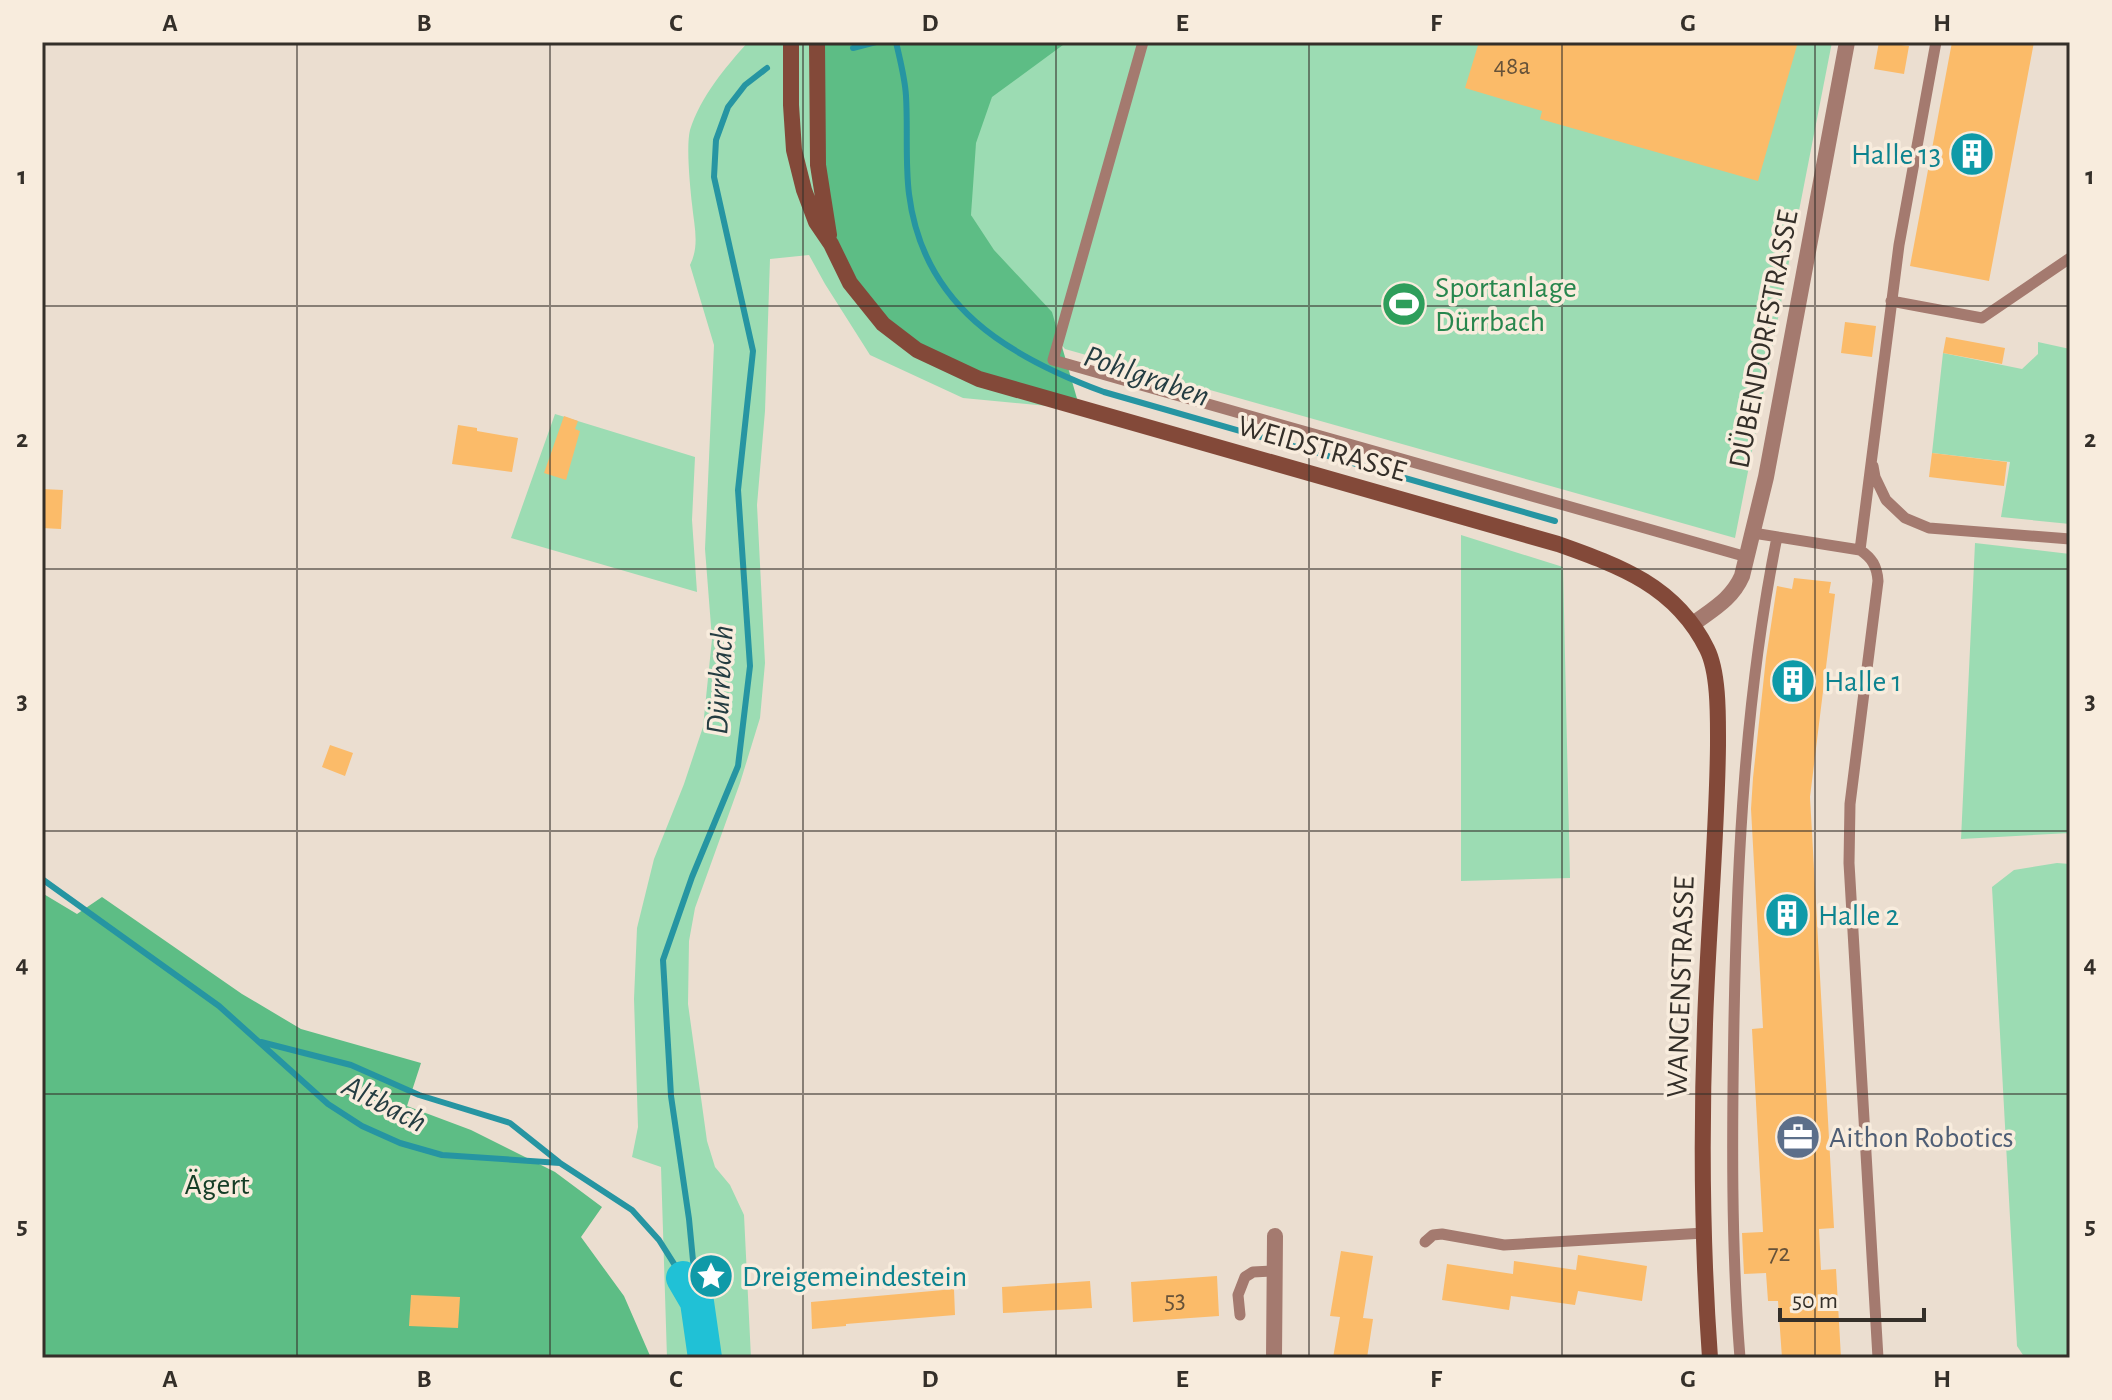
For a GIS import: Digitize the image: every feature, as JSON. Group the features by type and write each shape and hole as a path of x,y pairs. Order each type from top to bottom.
{"main road":[{"name":"WEIDSTRASSE","path":"791,42 794,150 816,222 850,283 883,324 917,350 979,379 1558,544 1609,562 1660,590 1693,624"},
{"name":"WEIDSTRASSE","path":"817,42 818,165 831,244"},
{"name":"WANGENSTRASSE","path":"1693,624 1709,652 1718,701 1718,787 1705,1026 1704,1233 1710,1358"}],"street":[{"name":"DÜBENDORFSTRASSE","path":"1693,624 1737,588 1747,557 1772,446 1847,42"},
{"path":"1274,1358 1275,1236"}],"lane":[{"path":"1143,42 1053,360 1747,557"},
{"path":"1860,550 1899,245 1936,42"},
{"path":"1891,301 1982,318 2070,258"},
{"path":"1872,446 1875,477 1886,500 1905,518 1929,528 2070,539"},
{"path":"1753,533 1860,550 1874,563 1877,571 1850,804 1849,863 1878,1358"},
{"path":"1740,1358 1732,1129 1738,875 1743,775 1767,588 1777,537"},
{"path":"1425,1242 1433,1235 1442,1234 1504,1245 1704,1233"},
{"path":"1240,1315 1238,1295 1245,1277 1253,1272 1274,1271"}],"green space":[{"path":"748,42 817,42 1080,409 963,398 870,355 809,255 770,259 765,411 757,505 765,663 760,718 695,908 689,941 688,1004 707,1141 715,1167 730,1185 744,1215 751,1358 667,1358 661,1167 632,1157 638,1127 634,999 637,928 654,859 703,727 712,639 705,549 714,345 690,265 696,235 689,177 689,137 707,94"},
{"path":"817,42 1067,42 992,97 976,143 971,215 994,250 1052,312 1080,409 979,379 883,324 831,244"},
{"name":"Sportanlage Dürrbach","path":"1058,42 1832,42 1735,538 1065,349 989,260 971,215 972,141 992,90"},
{"path":"2038,342 2070,349 2070,524 2001,517 2010,462 1932,453 1943,353 2022,369 2038,354"},
{"path":"555,414 695,457 692,520 697,592 511,538"},
{"path":"1461,535 1563,567 1570,878 1461,881"},
{"path":"1975,543 2070,554 2070,833 1961,839"},
{"path":"2070,864 2070,1358 2025,1358 2017,1346 1992,887 2014,870"},
{"name":"Ägert","path":"42,893 77,914 102,897 242,994 301,1029 421,1063 407,1106 471,1130 555,1172 602,1207 581,1237 624,1296 651,1358 42,1358"}],"building":[{"path":"1479,42 1798,42 1758,181 1540,119 1542,111 1465,88"},
{"path":"1879,42 1909,46 1904,74 1874,69"},
{"name":"Halle 13","path":"1952,42 2034,42 1989,281 1910,266"},
{"path":"1845,322 1876,326 1872,357 1841,353"},
{"path":"1946,337 2005,348 2002,364 1943,353"},
{"path":"564,416 578,421 575,429 580,431 566,480 544,473"},
{"path":"458,425 518,438 512,472 452,464"},
{"path":"1932,453 2007,462 2004,486 1929,477"},
{"path":"42,489 63,490 61,529 42,528"},
{"path":"1794,578 1831,582 1829,593 1835,594 1810,797 1834,1228 1819,1229 1821,1270 1836,1269 1841,1358 1782,1358 1778,1301 1768,1301 1766,1273 1744,1274 1742,1233 1763,1232 1752,1029 1763,1028 1751,809 1753,778 1777,586 1792,589"},
{"path":"330,745 353,753 345,776 322,767"},
{"path":"1341,1251 1373,1256 1363,1318 1373,1319 1367,1358 1333,1358 1340,1317 1330,1316"},
{"path":"1578,1255 1647,1266 1642,1301 1578,1291 1575,1305 1511,1296 1509,1310 1442,1300 1447,1264 1513,1274 1514,1261 1576,1270"},
{"path":"1217,1276 1219,1316 1133,1322 1131,1282"},
{"path":"1090,1281 1092,1308 1003,1313 1002,1287"},
{"path":"954,1289 955,1315 812,1329 811,1302"},
{"path":"411,1295 460,1297 458,1328 409,1326"}],"waterway":[{"name":"Dürrbach","path":"853,48 876,42"},
{"name":"Pohlgraben","path":"896,42 905,89 908,182 917,233 932,267 951,296 975,322 1003,343 1035,362 1104,392 1555,521"},
{"name":"Dürrbach","path":"697,1302 689,1219 671,1096 663,960 692,877 738,766 750,666 738,490 753,351 714,177 716,140 728,107 745,85 767,68"},
{"name":"Altbach","path":"42,879 219,1006 328,1104 362,1126 400,1143 442,1155 560,1163 632,1210 659,1240 683,1278"},
{"name":"Altbach","path":"261,1042 351,1065 419,1095 510,1123 559,1162"},
{"path":"683,1278 697,1302 705,1358"}],"place":[{"name":"Halle 13","path":"1972,154"},
{"name":"Sportanlage Dürrbach","path":"1404,304"},
{"name":"Halle 1","path":"1793,681"},
{"name":"Halle 2","path":"1787,915"},
{"name":"Aithon Robotics","path":"1798,1137"},
{"name":"Dreigemeindestein","path":"711,1276"}]}
